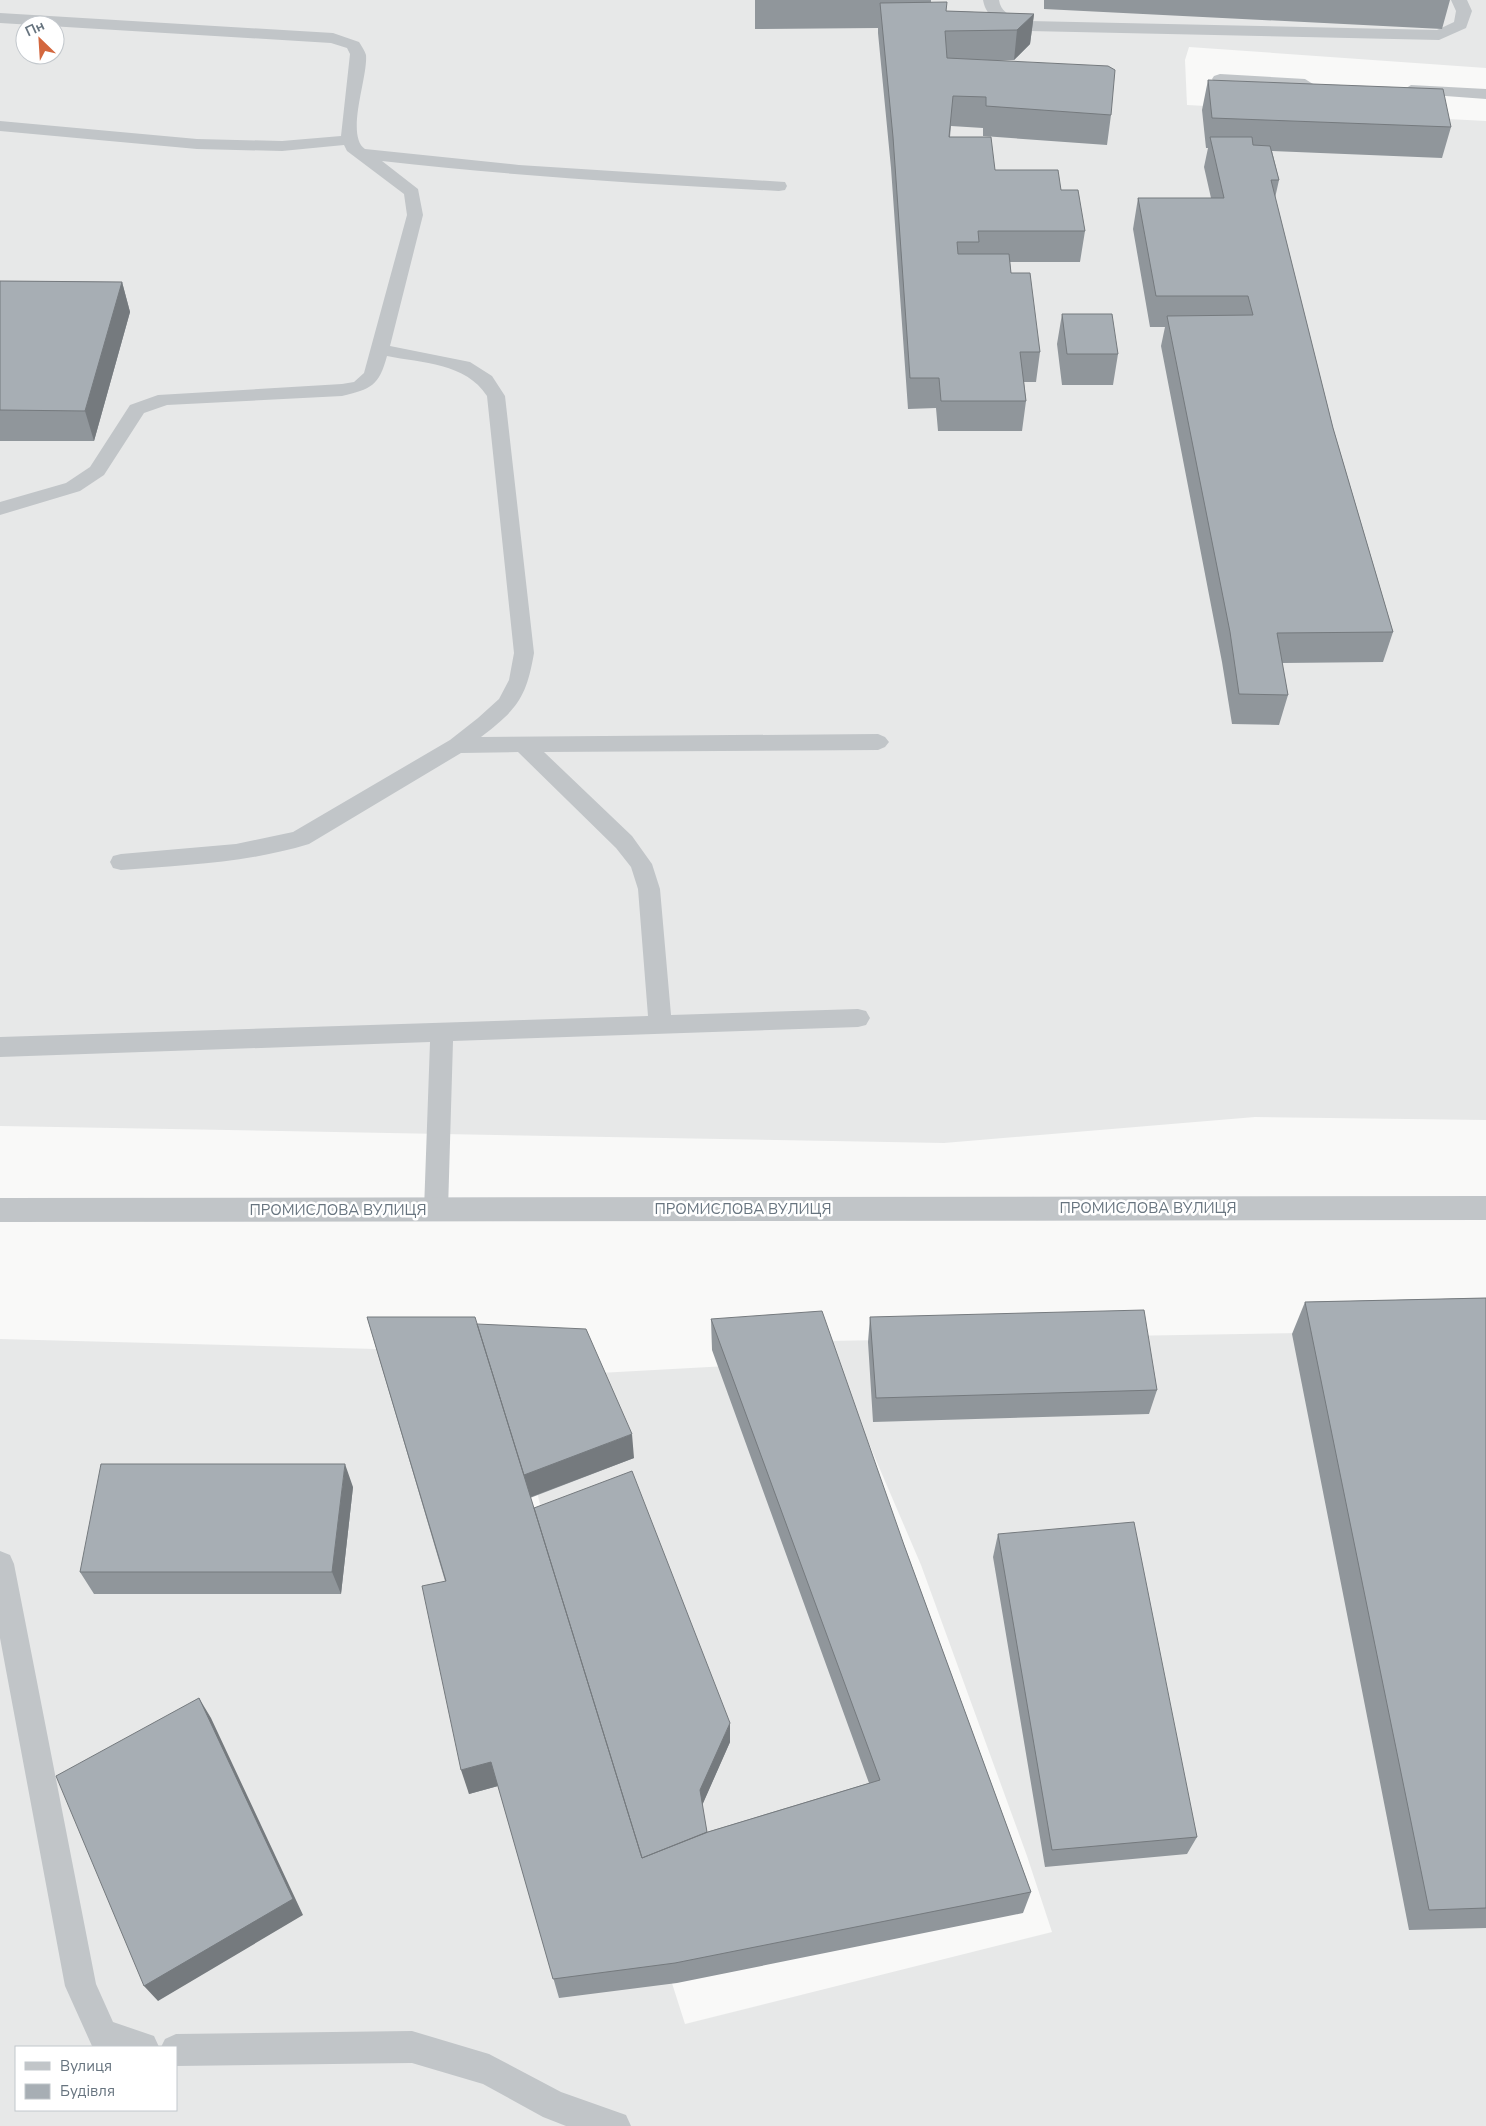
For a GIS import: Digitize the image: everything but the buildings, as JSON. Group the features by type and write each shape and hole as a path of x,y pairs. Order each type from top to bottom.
{"street":[{"name":"ПРОМИСЛОВА ВУЛИЦЯ","path":"0,1210 1486,1208"}],"lane":[{"path":"991,0 992,7 1005,20 1029,26 1439,35 1461,25 1464,12 1459,0"},
{"path":"0,18 333,38 354,45 358,54 348,133 350,140 353,148 401,182 412,194 415,215 373,375 360,386 342,390 165,399 137,409 97,472 73,487 0,509"},
{"path":"1220,79 1318,84"},
{"path":"1397,89 1486,94"},
{"path":"0,126 197,144 282,146 350,140"},
{"path":"362,154 469,167 611,178 778,186"},
{"path":"121,862 280,846 301,838 457,745 507,704 519,680 524,653 496,396 486,380 464,366 379,349"},
{"path":"457,745 878,742"},
{"path":"523,744 624,842 641,864 650,889 660,1024"},
{"path":"0,1047 858,1018"},
{"path":"436,1210 442,1032"},
{"path":"0,1564 81,1986 103,2035 140,2046"},
{"path":"178,2050 412,2047 489,2070 554,2106 616,2126"}],"shaded area":[{"path":"0,0 1486,0 1486,68 1189,47 1185,60 1187,105 1486,121 1486,1120 1255,1117 944,1143 0,1126"},
{"path":"1486,1330 1486,2126 0,2126 0,1339 376,1349 473,1358 685,2024 1052,1932 1027,1856 921,1565 825,1341"},
{"path":"817,1361 992,1866 698,1964 540,1504 508,1378"}]}
